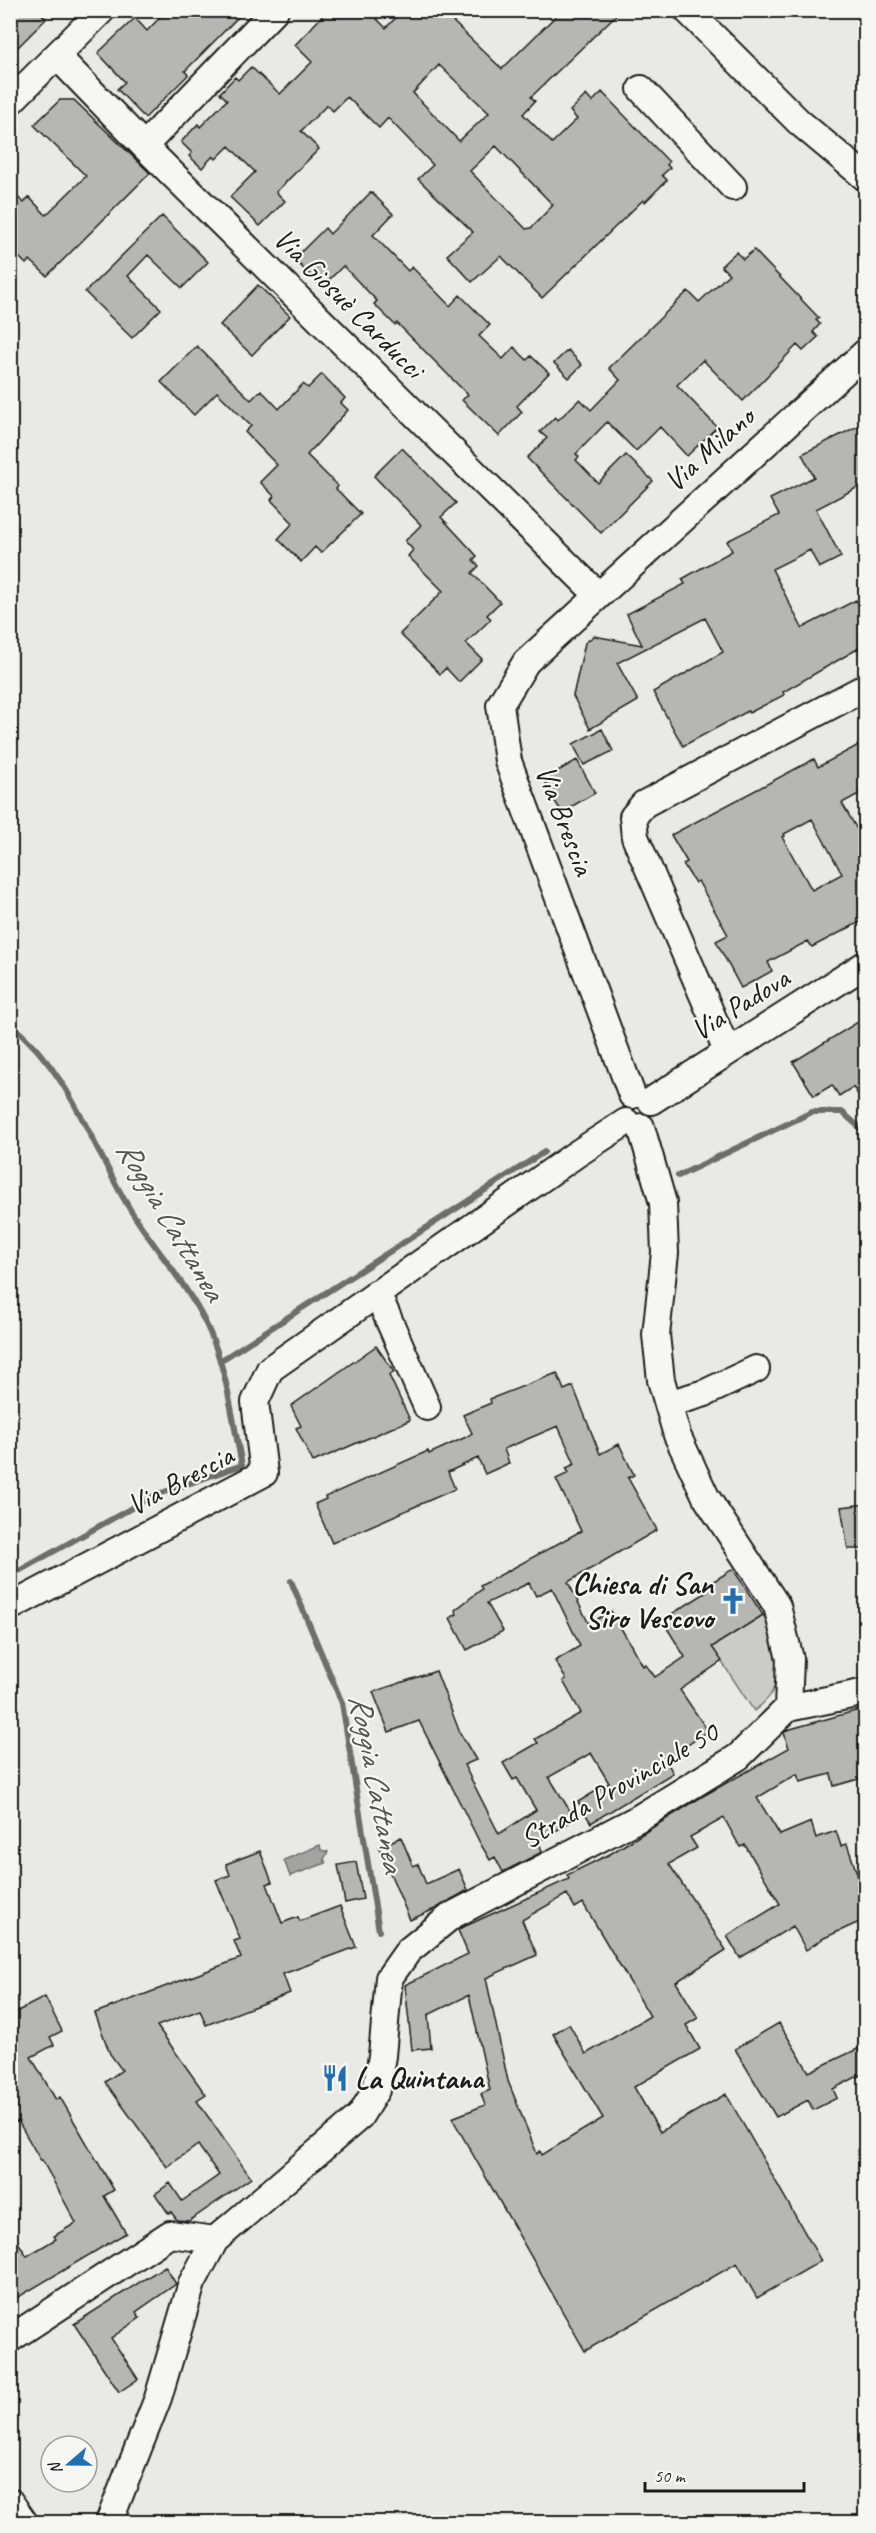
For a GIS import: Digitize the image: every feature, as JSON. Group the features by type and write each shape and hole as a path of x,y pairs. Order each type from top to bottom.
{"street":[{"path":"10,102 102,10"},
{"path":"144,146 275,10"},
{"path":"687,10 799,122 866,178"},
{"name":"Via Giosuè Carducci","path":"57,56 144,146 597,594"},
{"path":"640,89 733,187"},
{"name":"Via Milano","path":"597,594 866,352"},
{"name":"Via Brescia","path":"597,594 526,662 500,705 508,761 642,1098"},
{"path":"728,1051 634,837 633,817 644,804 866,687"},
{"name":"Via Padova","path":"642,1098 728,1051 866,964"},
{"path":"642,1098 627,1097 621,1106 621,1112 634,1124 663,1203 665,1253 656,1335 661,1380 677,1436 706,1497 777,1606 790,1659 788,1708 866,1692"},
{"name":"Via Brescia","path":"10,1607 264,1473 255,1402 270,1369 575,1155 634,1124"},
{"path":"378,1293 427,1407"},
{"path":"668,1404 705,1393 756,1369"},
{"name":"Strada Provinciale 50","path":"215,2240 360,2116 375,2090 382,2056 389,1978 408,1951 451,1916 639,1818 738,1757 788,1708"},
{"path":"10,2339 170,2234 215,2240 192,2283 158,2398 109,2523"},
{"path":"10,2502 24,2523"}],"shaded area":[{"path":"763,1615 772,1633 778,1664 775,1685 771,1694 754,1711 712,1647"},
{"path":"320,1845 321,1850 328,1852 324,1859 326,1863 290,1876 284,1860"}],"building":[{"path":"10,10 38,10 46,19 10,55"},
{"path":"167,10 245,10 185,71 188,75 145,118 117,89 125,82 98,53 135,18 147,31"},
{"path":"328,10 368,10 386,28 403,10 441,10 502,69 562,10 621,10 531,97 535,101 523,114 552,143 577,119 570,111 586,95 592,102 602,92 669,162 667,165 670,168 662,175 667,180 645,202 643,200 542,298 501,256 472,282 447,255 473,232 418,179 433,165 388,118 379,128 347,97 333,111 327,105 301,131 319,149 276,192 285,201 260,226 230,197 255,172 229,146 216,159 213,156 202,168 189,156 192,153 181,142 198,124 200,127 227,100 220,93 235,77 238,80 251,67 280,94 312,62 295,45","holes":["439,65 489,113 459,141 413,93","496,146 553,205 531,228 526,229 470,171"]},
{"path":"60,100 74,100 150,173 47,276 30,260 26,264 10,248 10,190 24,203 29,197 46,215 86,176 34,125"},
{"path":"371,192 393,214 373,235 408,271 412,267 450,306 460,295 490,325 479,336 503,359 514,347 527,360 531,356 549,373 517,406 522,412 499,436 462,400 468,395 397,323 395,325 374,304 377,301 343,266 322,287 294,259 325,228 330,234"},
{"path":"162,216 208,262 182,288 148,255 128,276 161,309 132,338 85,292"},
{"path":"754,250 819,318 816,320 820,324 813,332 818,337 803,351 797,345 743,401 703,360 677,385 717,427 687,456 660,427 636,451 607,422 576,454 579,457 576,460 598,483 626,455 653,481 601,533 527,458 547,438 540,432 555,417 558,420 580,399 591,410 620,380 609,368 688,291 699,302 729,274 721,266 736,252 743,259"},
{"path":"258,285 290,316 252,355 220,325"},
{"path":"197,346 251,400 261,390 279,409 303,384 308,388 322,374 345,398 341,403 348,410 307,455 338,486 336,489 361,514 321,553 315,547 301,562 278,539 293,523 271,500 274,496 260,482 277,465 245,432 251,426 217,392 194,415 161,382"},
{"path":"568,350 582,365 569,378 554,363"},
{"path":"866,422 866,483 816,509 841,557 819,568 810,550 772,569 802,628 856,600 866,617 866,644 783,692 784,695 749,713 748,711 683,746 653,692 723,652 705,618 617,663 638,701 590,729 573,696 585,643 594,636 642,645 627,614 685,584 682,579 732,551 727,541 779,515 770,499 814,477 802,454"},
{"path":"402,448 456,503 441,517 477,556 473,560 479,566 472,573 500,602 487,615 491,619 466,643 482,659 459,682 446,668 440,674 400,634 443,591 408,556 413,550 405,541 421,525 374,476"},
{"path":"602,729 613,751 584,765 573,744"},
{"path":"866,741 866,790 842,803 866,845 866,919 812,947 808,941 768,962 772,971 741,988 716,941 728,935 698,881 695,883 683,864 687,862 671,835 814,759 818,767","holes":["812,819 842,874 812,890 782,837"]},
{"path":"577,760 595,793 562,812 546,788 548,787 544,779"},
{"path":"866,1017 866,1107 853,1087 839,1096 832,1085 814,1096 793,1062"},
{"path":"376,1346 394,1372 389,1375 410,1420 313,1462 296,1428 301,1426 291,1406"},
{"path":"557,1373 564,1390 573,1386 600,1454 619,1444 634,1475 628,1478 657,1530 568,1582 589,1624 611,1611 643,1666 645,1664 655,1677 685,1657 662,1620 707,1592 704,1587 733,1569 763,1615 712,1647 722,1661 680,1690 708,1731 666,1760 673,1773 591,1823 578,1802 609,1783 591,1753 549,1777 575,1819 539,1841 542,1852 503,1872 495,1857 490,1860 480,1843 419,1721 389,1732 373,1692 436,1671 460,1733 476,1760 464,1765 499,1834 536,1810 517,1778 513,1780 503,1763 538,1743 535,1739 581,1713 555,1661 580,1646 552,1588 536,1596 529,1583 487,1603 503,1631 467,1650 450,1618 457,1614 455,1610 482,1589 480,1586 581,1531 556,1479 569,1473 566,1468 575,1464 558,1426 504,1449 509,1463 485,1474 478,1458 448,1472 455,1489 332,1543 315,1504 326,1499 325,1497 428,1451 429,1454 466,1437 472,1433 463,1415 491,1403 490,1399"},
{"path":"866,1504 866,1549 848,1549 841,1507"},
{"path":"866,1708 866,1777 834,1786 831,1774 800,1782 797,1774 757,1798 780,1835 811,1822 816,1838 836,1831 841,1846 847,1844 866,1900 866,1919 824,1938 806,1950 793,1926 740,1958 727,1936 780,1904 745,1845 740,1847 724,1818 690,1837 697,1848 669,1864 726,1950 676,1982 698,2018 686,2025 700,2049 634,2087 660,2132 726,2094 821,2261 757,2298 737,2263 585,2351 452,2118 485,2105 481,2094 490,2090 469,1995 428,2015 431,2048 412,2050 405,1985 468,1954 459,1929 569,1879 567,1875 610,1854 703,1796 789,1748 784,1733 787,1730","holes":["567,1894 575,1908 583,1903 650,2016 586,2054 569,2024 553,2034 603,2118 542,2155 540,2151 537,2154 508,2081 486,1978 537,1955 522,1920"]},
{"path":"401,1837 413,1866 418,1864 426,1884 459,1869 468,1890 410,1920 379,1847"},
{"path":"260,1851 272,1882 267,1884 282,1923 298,1917 300,1921 340,1906 356,1947 283,1974 290,1993 206,2025 200,2010 157,2026 206,2095 197,2101 251,2178 189,2221 177,2220 171,2212 169,2214 155,2194 170,2183 182,2201 219,2175 198,2145 167,2167 105,2082 122,2070 110,2054 95,2013 241,1958 234,1941 240,1939 216,1880 230,1875 226,1864"},
{"path":"356,1862 363,1899 345,1903 338,1865"},
{"path":"45,1997 62,2031 50,2037 54,2045 31,2057 56,2100 60,2097 114,2190 104,2196 126,2233 10,2302 10,2230 27,2256 56,2239 54,2236 76,2223 18,2121 10,2126 10,2015"},
{"path":"779,2023 809,2072 866,2045 866,2072 833,2089 837,2098 813,2110 808,2100 776,2117 735,2049"},
{"path":"165,2266 176,2284 136,2312 140,2318 111,2338 138,2379 119,2392 74,2324"}],"waterway":[{"name":"Roggia Cattanea","path":"10,1024 31,1043 64,1086 128,1206 198,1308 213,1340 224,1375 242,1465 153,1496 10,1576"},
{"path":"678,1176 812,1112 842,1112 866,1133"},
{"path":"220,1361 544,1152"},
{"name":"Roggia Cattanea","path":"291,1581 342,1703 379,1931"}],"place":[{"name":"Chiesa di San Siro Vescovo","path":"733,1601"},
{"name":"La Quintana","path":"335,2078"}]}
